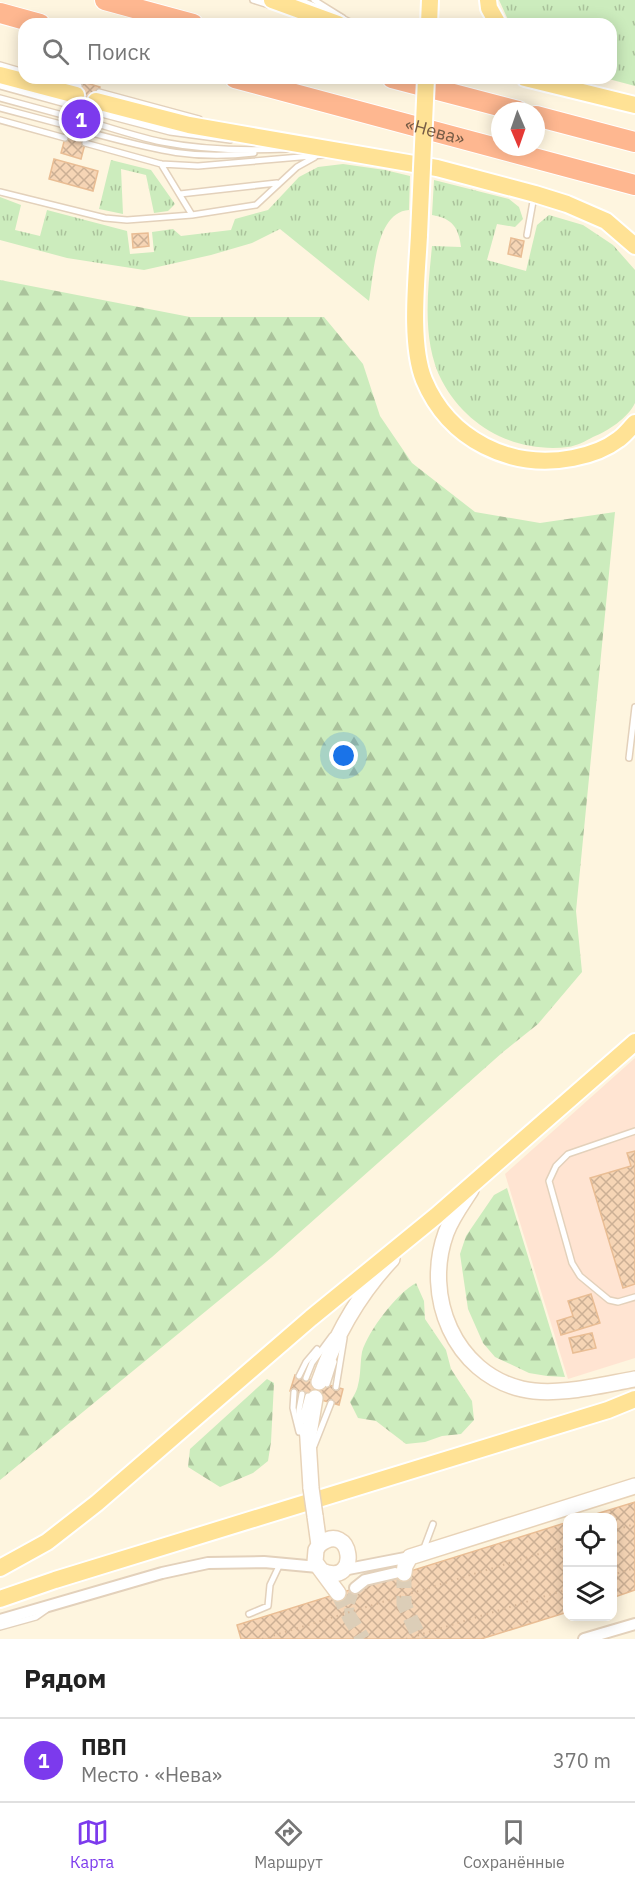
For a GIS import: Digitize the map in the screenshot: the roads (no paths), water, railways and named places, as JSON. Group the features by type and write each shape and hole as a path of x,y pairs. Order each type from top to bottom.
{"highway":[{"path":"105,0 171,18"},
{"path":"0,13 18,18"},
{"name":"«Нева»","path":"257,84 635,185"},
{"path":"415,84 491,104"},
{"path":"545,118 635,142"}],"main road":[{"path":"272,0 328,18"},
{"path":"429,18 430,0"},
{"path":"488,0 489,8 495,18"},
{"path":"0,75 18,80"},
{"path":"33,84 76,96"},
{"path":"426,84 416,309 418,350 424,380 451,423 494,452 525,460 554,461 590,454 619,439 635,423"},
{"path":"550,84 635,105"},
{"path":"578,84 612,99"},
{"path":"96,101 189,125 316,151 356,154 437,168 535,194 567,204 606,221 635,246"},
{"path":"0,1568 47,1542 89,1509 222,1397 311,1318 478,1179 635,1042"},
{"path":"0,1599 55,1580 608,1410 635,1399"}],"street":[{"path":"478,1179 451,1220 440,1256 439,1285 442,1309 461,1350 482,1371 502,1382 523,1389 553,1391 635,1379"},
{"path":"316,1381 333,1337 367,1288 418,1230"},
{"path":"312,1397 308,1447 319,1545 315,1556 320,1569 338,1593"},
{"path":"0,1620 162,1573 208,1563 280,1563 320,1569 333,1574 416,1555 635,1486"},
{"path":"319,1545 328,1539 344,1544 349,1554 344,1570"},
{"path":"355,1588 365,1580 400,1573 416,1555"},
{"path":"584,1639 635,1624"}],"lane":[{"path":"253,0 325,18"},
{"path":"300,0 334,18"},
{"path":"314,0 336,18"},
{"path":"0,65 18,70"},
{"path":"57,84 76,96"},
{"path":"0,86 76,96"},
{"path":"0,98 70,117"},
{"path":"96,101 170,132 213,139 295,146"},
{"path":"0,108 68,126"},
{"path":"0,120 65,138"},
{"path":"91,122 162,142 209,149 260,150 295,146"},
{"path":"88,132 159,151 200,156 229,156 295,146"},
{"path":"85,143 161,164 198,166 316,151"},
{"path":"0,192 105,218 127,220 192,215 256,205 316,151"},
{"path":"161,164 192,215"},
{"path":"180,194 279,183"},
{"path":"527,235 535,194"},
{"path":"629,758 635,707"},
{"path":"635,1131 568,1154 556,1166 549,1181 572,1263 580,1276 609,1299 618,1302 635,1297"},
{"path":"336,1387 345,1321"},
{"path":"299,1376 306,1362 333,1337"},
{"path":"294,1392 293,1408 296,1424 308,1447"},
{"path":"308,1447 331,1403"},
{"path":"416,1555 433,1524"},
{"path":"249,1614 267,1606 270,1585 280,1563"},
{"path":"0,1627 36,1617 54,1604"}],"tunnel":[{"path":"404,1573 404,1604 420,1639"},
{"path":"350,1618 349,1606 355,1588"},
{"path":"338,1593 363,1639"}],"place":[{"name":"ПВП","path":"81,119"}]}
